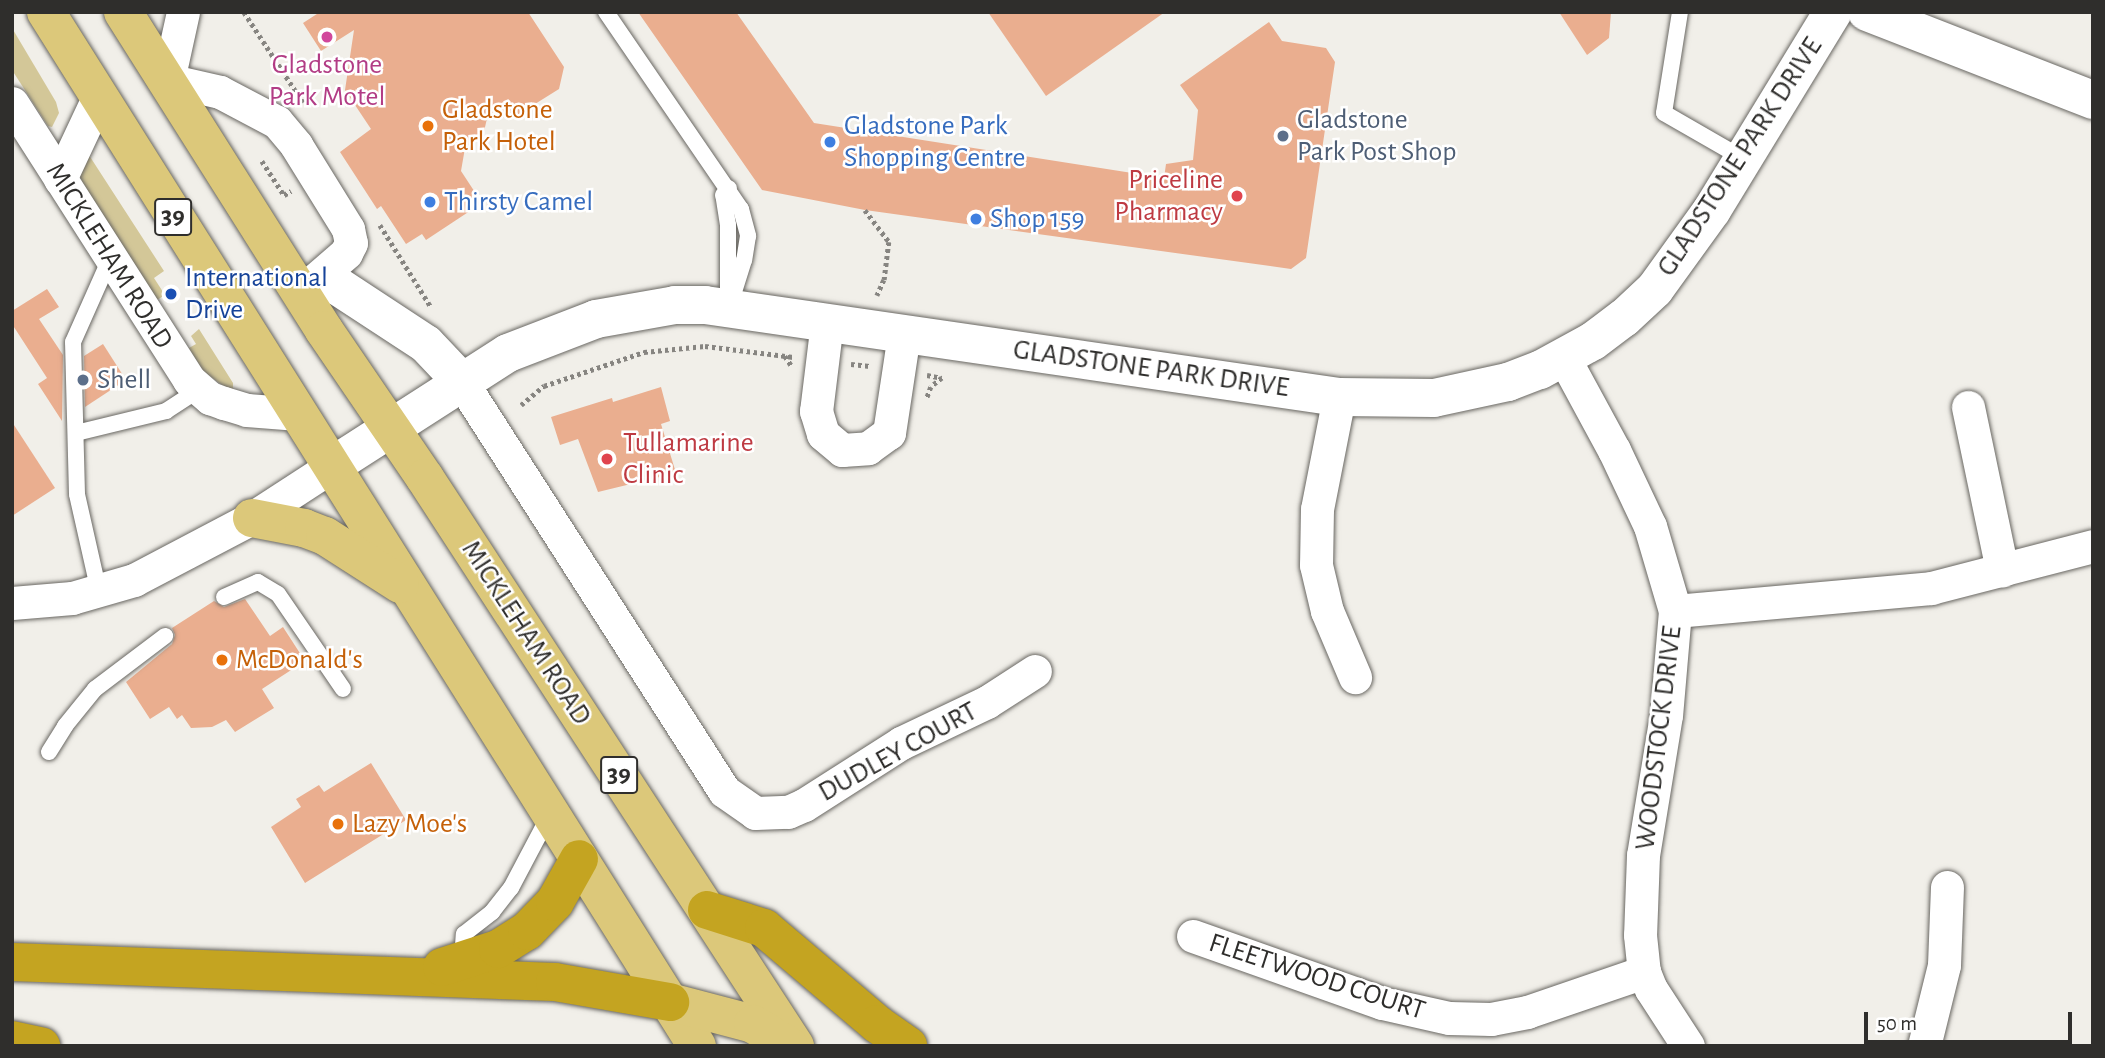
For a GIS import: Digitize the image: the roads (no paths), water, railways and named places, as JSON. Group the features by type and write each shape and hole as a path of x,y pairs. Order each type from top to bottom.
{"highway":[{"path":"422,976 462,960 498,950 538,923 562,891 579,859"},
{"path":"707,910 764,928 877,1024 908,1046"},
{"path":"12,962 555,982 670,1002"},
{"path":"12,1040 41,1046"}],"main road":[{"name":"39","path":"46,12 697,1046"},
{"name":"MICKLEHAM ROAD","path":"123,12 301,292 392,427 795,1046"},
{"path":"252,518 304,528 324,536 408,589"},
{"path":"670,1002 753,1024 789,1046"}],"street":[{"path":"183,12 168,80 220,92 276,122 296,145 345,223 351,240 349,250 301,292"},
{"name":"GLADSTONE PARK DRIVE","path":"332,466 461,381 508,354 596,319 675,305 729,308 827,322 885,350 1339,397 1434,398 1471,392 1518,378 1564,358 1624,318 1655,289 1684,253 1833,12"},
{"path":"1867,12 2093,100"},
{"path":"60,179 98,98"},
{"name":"MICKLEHAM ROAD","path":"12,103 171,354 198,390 223,403 247,410 298,415"},
{"path":"301,292 333,284 426,344 461,381"},
{"path":"827,322 808,368 816,394 818,425 830,442 842,450 868,448 889,433 885,350"},
{"name":"WOODSTOCK DRIVE","path":"1564,358 1614,450 1650,526 1675,611 1666,715 1643,855 1640,935 1644,972 1651,989 1688,1046"},
{"name":"DUDLEY COURT","path":"461,381 724,791 755,813 788,812 804,805 901,743 988,702 1035,671"},
{"path":"1339,397 1317,509 1316,565 1327,611 1354,677"},
{"path":"1968,407 2002,570"},
{"path":"12,603 99,592 164,566 252,518 332,466"},
{"path":"1675,611 1931,588 2093,546"},
{"path":"1924,1046 1944,965 1947,887"},
{"name":"FLEETWOOD COURT","path":"1194,936 1382,1003 1449,1018 1491,1019 1527,1012 1644,972"}],"lane":[{"path":"606,12 729,188 723,195 728,225 729,308"},
{"path":"1680,12 1664,113 1744,159"},
{"path":"99,592 77,494 73,342 110,259"},
{"path":"76,433 166,411 198,390"},
{"path":"224,597 258,582 278,594 343,689"},
{"path":"49,752 65,726 95,689 166,636"},
{"path":"462,960 464,934 492,912 511,888 550,814"}],"place":[{"name":"Gladstone Park Motel","path":"327,37"},
{"name":"Gladstone Park Hotel","path":"428,126"},
{"name":"Gladstone Park Post Shop","path":"1283,136"},
{"name":"Gladstone Park Shopping Centre","path":"830,142"},
{"name":"Priceline Pharmacy","path":"1237,196"},
{"name":"Thirsty Camel","path":"430,202"},
{"name":"Shop 159","path":"976,219"},
{"name":"International Drive","path":"171,294"},
{"name":"Shell","path":"83,380"},
{"name":"Tullamarine Clinic","path":"607,459"},
{"name":"McDonald's","path":"222,660"},
{"name":"Lazy Moe's","path":"338,824"}]}
